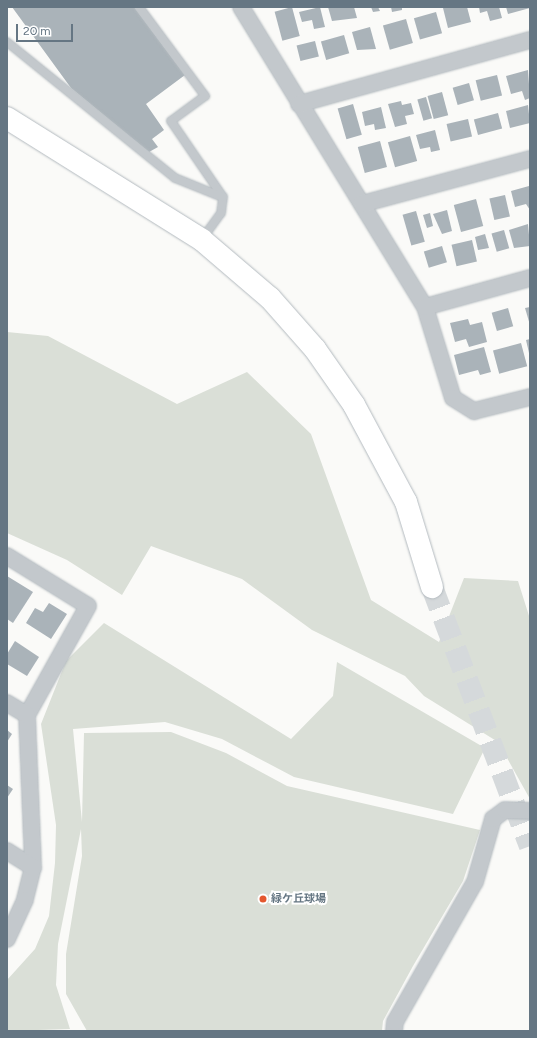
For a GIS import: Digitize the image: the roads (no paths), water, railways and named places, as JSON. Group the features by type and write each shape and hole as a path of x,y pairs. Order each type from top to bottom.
{"street":[{"path":"241,7 299,104 425,307 453,398 474,411 530,397"},
{"path":"299,104 530,40"},
{"path":"7,118 202,240 270,298 315,349 354,405 406,502 432,587"},
{"path":"362,204 530,159"},
{"path":"425,307 530,278"},
{"path":"7,556 88,606 27,715 33,867 25,900 7,939"},
{"path":"7,703 27,715"},
{"path":"394,1031 395,1022 475,882 493,819 505,810 530,811"},
{"path":"7,851 33,867"}],"lane":[{"path":"139,7 205,96 171,121 223,197 221,213 202,240"},
{"path":"7,42 176,178 223,197"}],"tunnel":[{"path":"432,587 530,846"}],"place":[{"name":"緑ケ丘球場","path":"263,899"}]}
